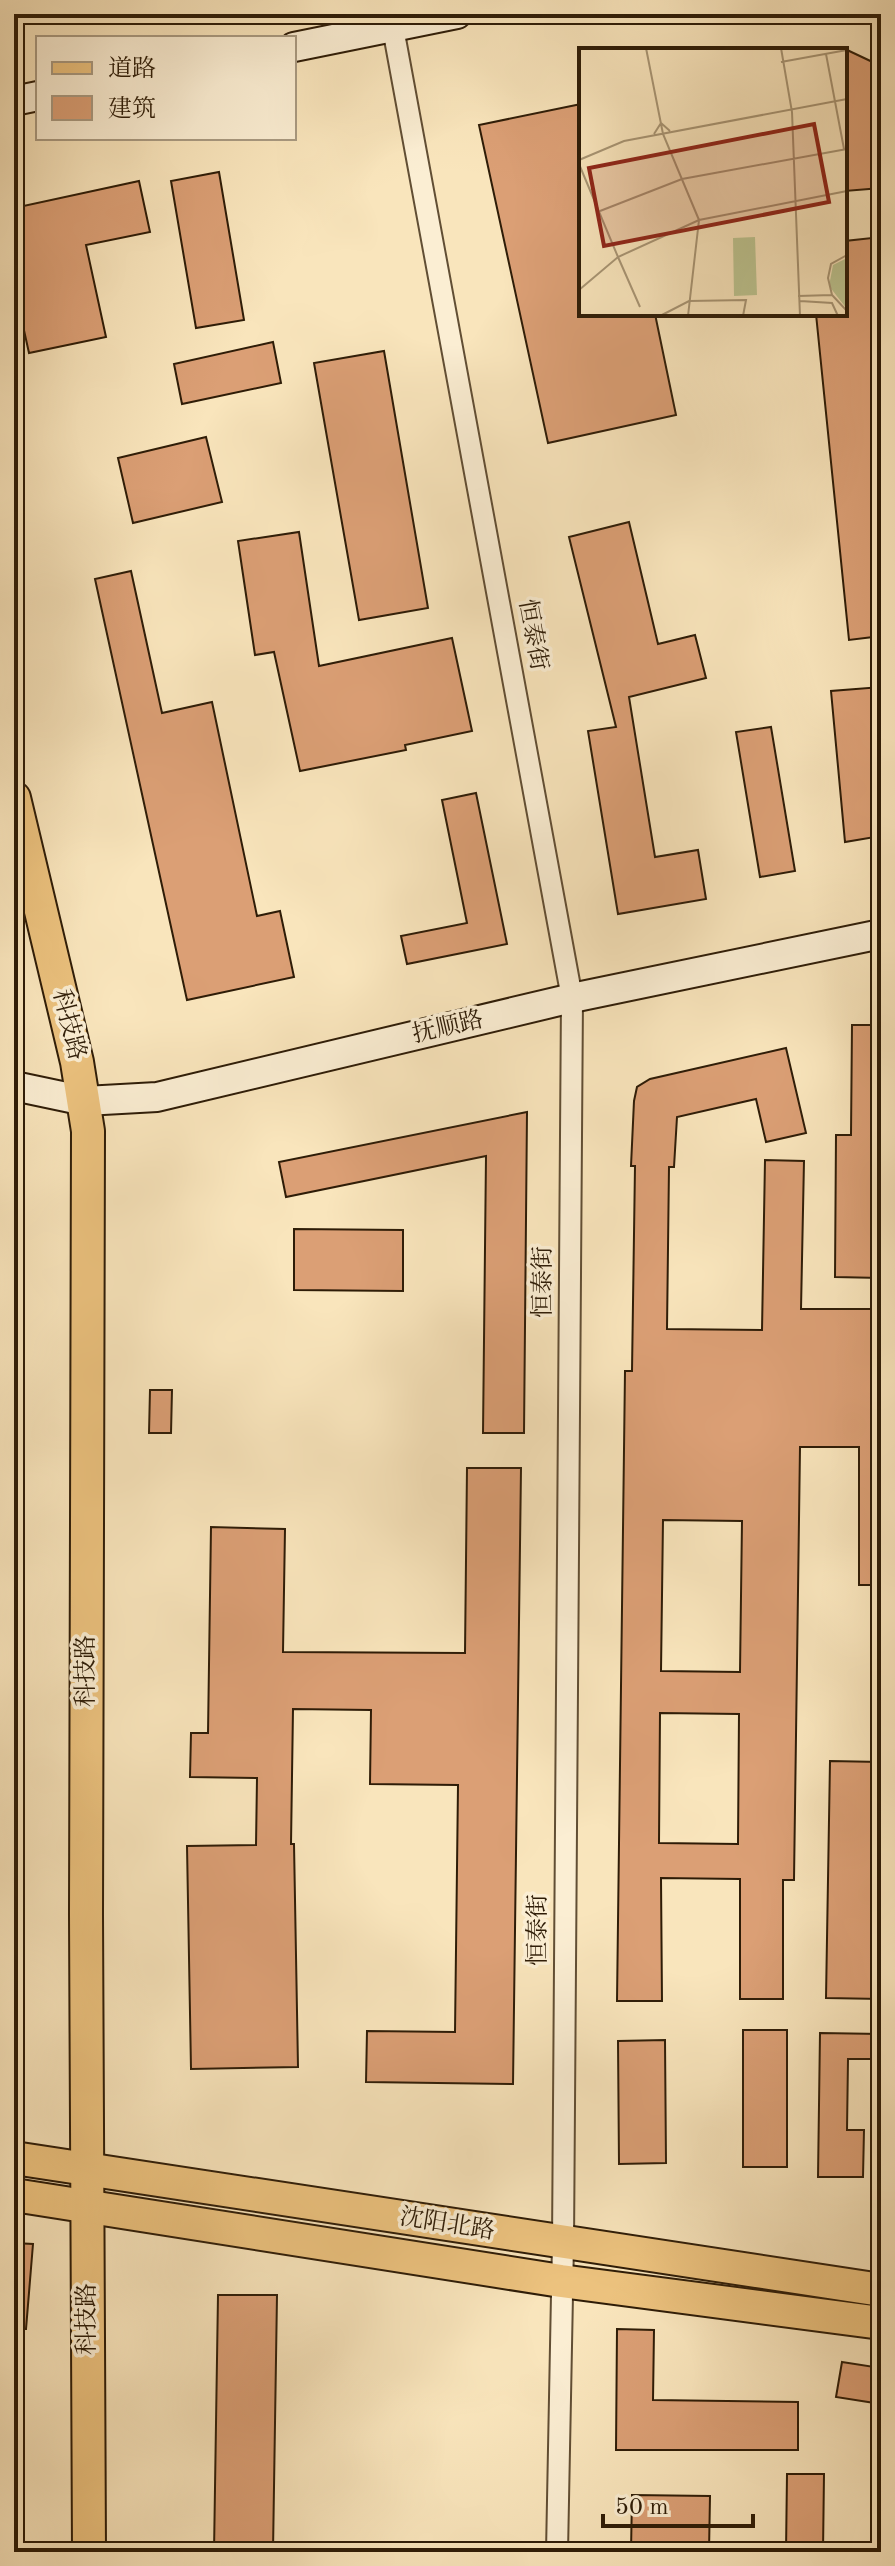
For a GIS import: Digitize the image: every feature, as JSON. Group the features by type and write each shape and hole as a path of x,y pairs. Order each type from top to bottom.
{"main road":[{"name":"科技路","path":"14,798 85,1101 88,1131 89,2552"},
{"name":"沈阳北路","path":"14,2158 881,2290"},
{"name":"沈阳北路","path":"14,2195 561,2281 881,2323"}],"street":[{"path":"296,47 457,14"},
{"name":"恒泰街","path":"393,28 572,998 563,2243 557,2552"},
{"path":"14,101 36,96"},
{"name":"抚顺路","path":"14,1086 85,1101 157,1097 572,998 881,934"}],"building":[{"path":"847,50 881,66 881,188 847,191"},
{"path":"579,104 579,316 655,316 676,415 548,443 479,125"},
{"path":"219,172 244,320 196,328 171,181"},
{"path":"139,181 150,232 86,245 106,337 29,353 14,285 14,208"},
{"path":"881,237 881,636 849,640 816,316 847,316 847,241"},
{"path":"273,342 281,383 182,404 174,364"},
{"path":"384,351 428,608 359,620 314,363"},
{"path":"206,437 222,502 133,523 118,458"},
{"path":"629,522 658,644 695,635 706,678 629,697 655,857 698,850 706,899 618,914 588,731 616,727 569,537"},
{"path":"299,532 319,666 452,638 472,731 405,745 406,750 300,771 274,652 255,655 238,541"},
{"path":"131,571 162,713 212,702 257,916 280,911 294,977 187,1000 95,579"},
{"path":"881,687 881,836 845,842 831,691"},
{"path":"771,727 795,871 760,877 736,732"},
{"path":"476,793 507,944 407,964 401,936 467,923 442,800"},
{"path":"852,1025 881,1025 881,1278 835,1277 836,1135 851,1135"},
{"path":"786,1048 806,1133 766,1142 756,1099 677,1117 674,1167 669,1167 667,1329 762,1330 765,1160 804,1161 801,1309 881,1309 881,1585 859,1585 859,1447 800,1447 794,1880 783,1880 783,1999 740,1999 740,1879 661,1878 662,2001 617,2001 625,1371 632,1371 635,1166 631,1166 637,1087 650,1079","holes":["663,1520 742,1521 740,1672 661,1671","660,1713 739,1714 738,1844 659,1843"]},
{"path":"527,1112 524,1433 483,1433 486,1156 286,1197 279,1162"},
{"path":"294,1229 403,1230 403,1291 294,1290"},
{"path":"150,1390 172,1390 171,1433 149,1433"},
{"path":"467,1468 521,1468 513,2084 366,2082 367,2031 455,2032 458,1785 370,1784 371,1710 293,1709 291,1844 294,1844 298,2067 191,2069 187,1846 256,1845 257,1778 190,1777 191,1733 208,1733 211,1527 285,1529 283,1652 465,1653"},
{"path":"830,1761 881,1762 881,1999 826,1998"},
{"path":"743,2030 787,2030 787,2167 743,2167"},
{"path":"820,2033 881,2034 881,2059 848,2059 847,2130 864,2130 863,2177 818,2177"},
{"path":"665,2040 666,2163 619,2164 618,2041"},
{"path":"14,2243 33,2244 26,2329 14,2329"},
{"path":"218,2295 277,2295 273,2552 214,2552"},
{"path":"617,2329 654,2330 653,2400 798,2402 798,2450 616,2450"},
{"path":"842,2362 881,2368 881,2404 836,2397"},
{"path":"787,2474 824,2474 823,2552 786,2552"},
{"path":"632,2495 710,2496 709,2552 631,2552"}]}
